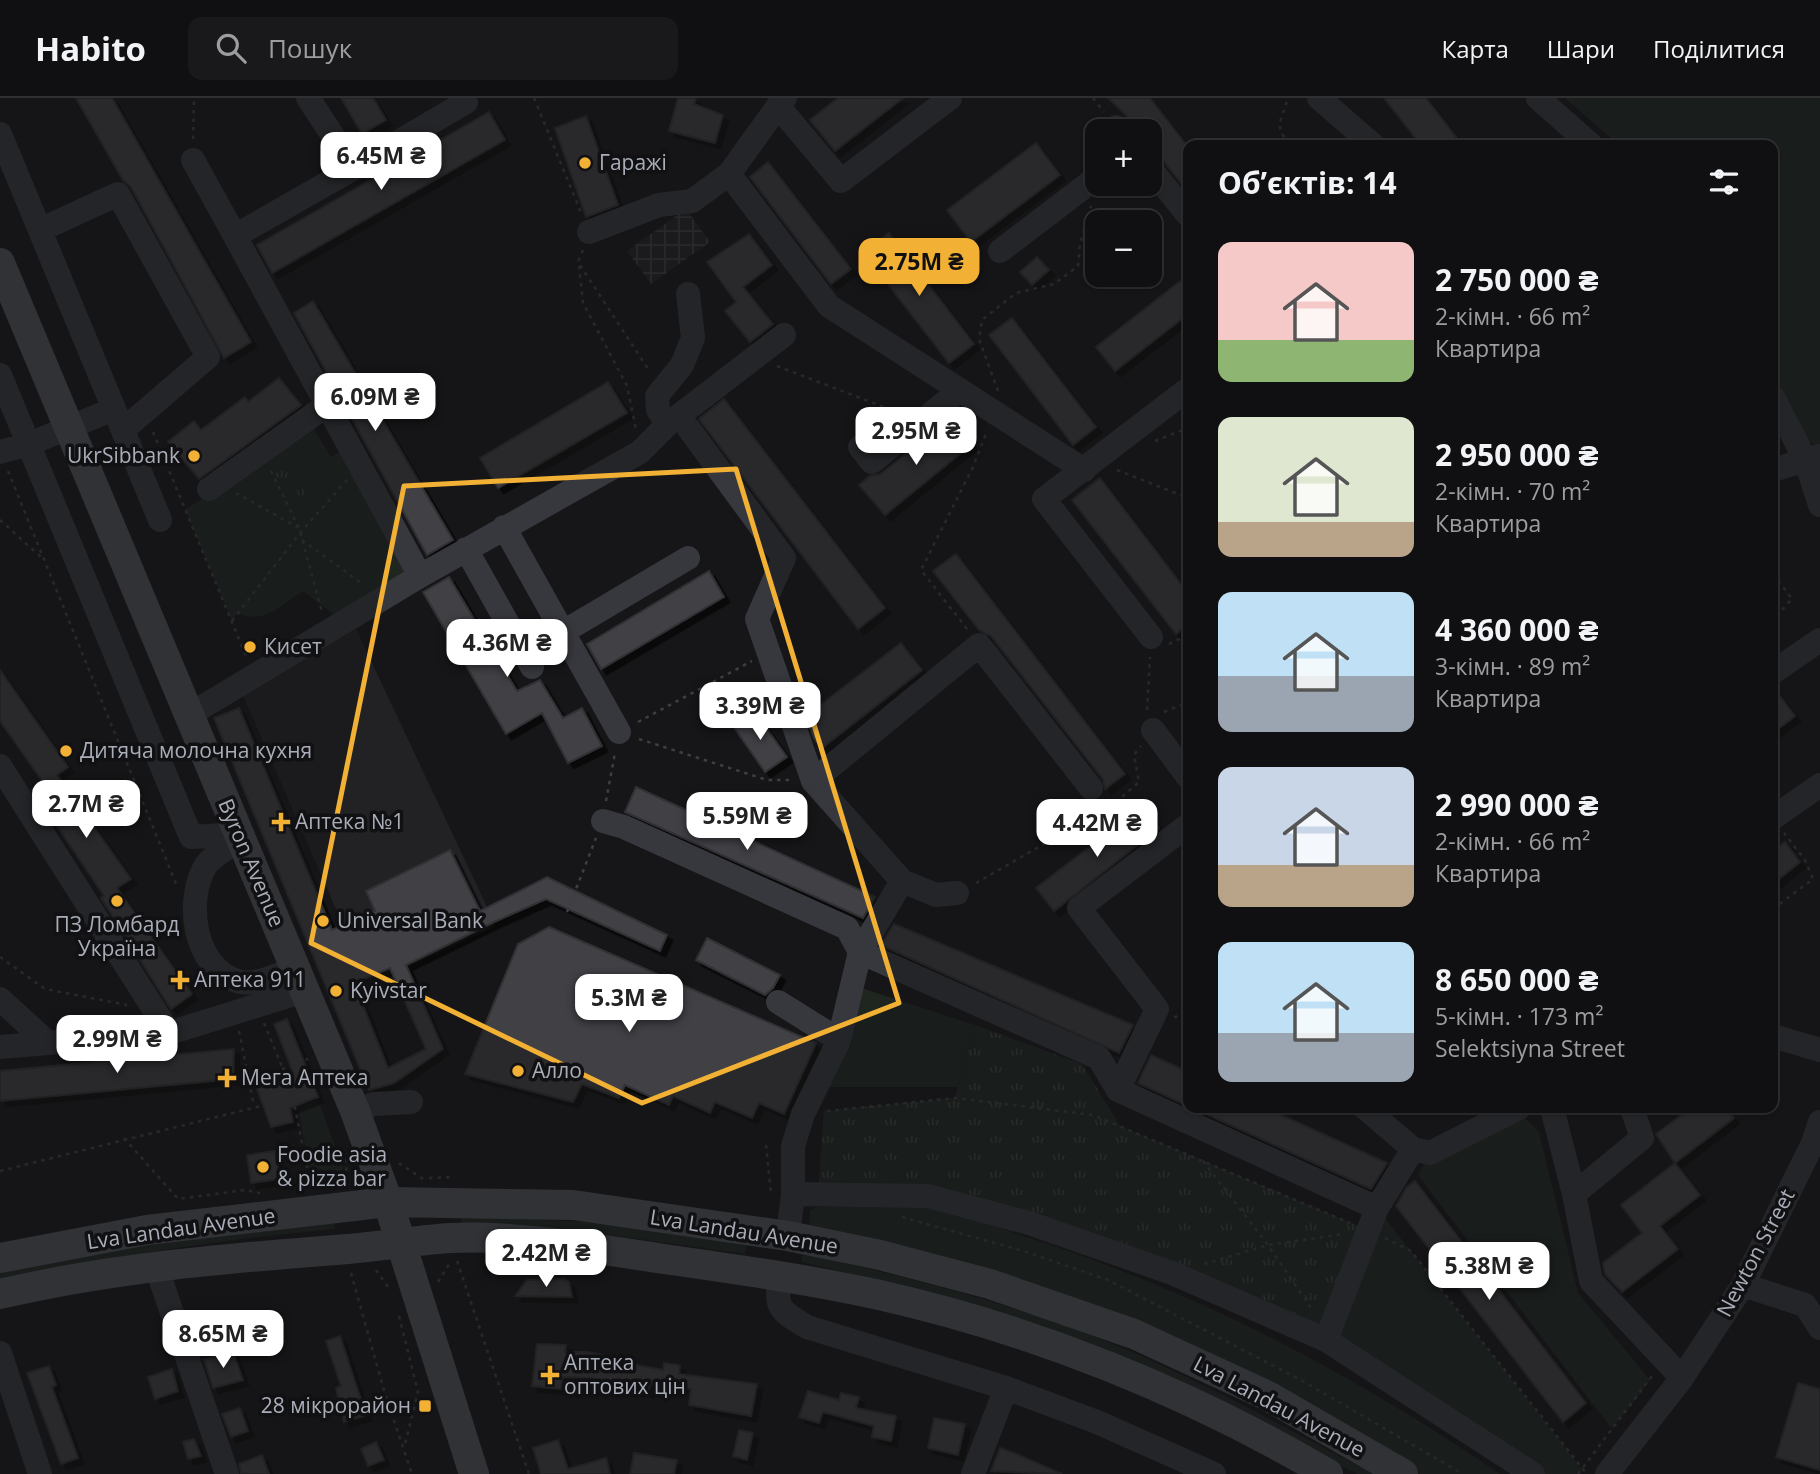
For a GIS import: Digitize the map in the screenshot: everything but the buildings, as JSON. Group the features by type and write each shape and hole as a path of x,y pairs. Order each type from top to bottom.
{"main road":[{"name":"Byron Avenue","path":"0,263 355,1111 388,1202 474,1474"},
{"name":"Lva Landau Avenue","path":"0,1258 147,1230 388,1202 573,1206 788,1236 880,1255 990,1284 1134,1334 1268,1396 1403,1474"},
{"path":"781,1275 788,1236"},
{"name":"Lva Landau Avenue","path":"0,1294 156,1266 454,1238 572,1245 781,1275 930,1310 1121,1371 1261,1434 1328,1474"}],"street":[{"path":"308,98 354,168"},
{"path":"235,236 466,102 464,98"},
{"path":"589,232 659,205 692,201 729,174 782,102 841,181 950,98"},
{"path":"1319,98 1367,140"},
{"path":"1538,98 1585,140"},
{"path":"0,134 160,520"},
{"path":"193,160 420,576"},
{"path":"729,174 830,306 1084,470"},
{"path":"1162,183 1183,209"},
{"path":"1000,251 1085,186"},
{"path":"0,452 29,444 69,427 119,419 145,411 208,358 118,194 40,230"},
{"path":"688,294 693,338 682,365 657,396 659,410 678,426 785,558 757,619 813,781 902,881 936,895 957,893"},
{"path":"189,715 466,549 640,452 678,426 784,335"},
{"path":"0,375 191,837 240,836"},
{"path":"860,447 872,462 960,390"},
{"path":"1151,637 1044,499 1183,394"},
{"path":"213,486 327,405"},
{"path":"1778,405 1813,458 1820,505"},
{"path":"1778,468 1813,458"},
{"path":"504,527 619,732"},
{"path":"466,549 532,667"},
{"path":"563,632 688,558"},
{"path":"1778,669 1820,640"},
{"path":"813,781 979,645 1091,788"},
{"path":"1153,730 1183,770"},
{"path":"0,766 169,1033"},
{"path":"1778,820 1820,785"},
{"path":"603,821 847,928 860,952 1099,1058 1118,1090 1373,1219"},
{"path":"1118,1090 1157,1009 1079,908 1183,829"},
{"path":"240,836 207,863 195,891 197,931 209,958 227,976 239,982 300,980"},
{"path":"788,1236 783,1199 793,1146 803,1114 839,1040 860,952 902,881"},
{"path":"0,1047 169,1033 246,1011 300,980"},
{"path":"0,999 47,1042"},
{"path":"778,1002 839,1040"},
{"path":"1778,1037 1820,1050"},
{"path":"355,1111 374,1104 411,1102"},
{"path":"1371,1113 1413,1149 1430,1153 1509,1113"},
{"path":"1553,1113 1574,1194 1591,1281 1682,1378"},
{"path":"1574,1194 1642,1138 1634,1113"},
{"name":"Newton Street","path":"1607,1474 1682,1378 1744,1285 1813,1143 1820,1122"},
{"path":"1327,1337 1373,1219 1413,1149"},
{"path":"783,1199 928,1196 1030,1223 1098,1245 1327,1337 1533,1474"},
{"path":"156,1266 227,1474"},
{"path":"781,1275 777,1301 779,1307 807,1327 1006,1388 1097,1422 1214,1474"},
{"path":"1744,1285 1805,1305 1820,1328"},
{"path":"0,1353 40,1474"},
{"path":"973,1474 1006,1388"}],"path":[{"path":"193,160 194,98"},
{"path":"534,98 589,232 578,262 583,303 627,386 640,452"},
{"path":"1285,140 1279,125 1288,98"},
{"path":"578,262 662,390"},
{"path":"754,358 906,415"},
{"path":"145,411 254,675"},
{"path":"0,452 177,886"},
{"path":"262,452 299,530 327,632"},
{"path":"232,621 299,530 359,465"},
{"path":"1084,470 1121,470 1183,496"},
{"path":"213,486 299,530"},
{"path":"0,520 44,560"},
{"path":"302,540 384,598"},
{"path":"1778,581 1792,599 1778,614"},
{"path":"1151,637 1146,721 1153,730"},
{"path":"619,732 769,653"},
{"path":"957,893 1114,804 1139,782 1134,755 1165,710 1183,704"},
{"path":"619,732 767,780 813,781"},
{"path":"1778,826 1805,860 1812,879 1778,905"},
{"path":"0,957 45,989 155,1010"},
{"path":"246,1011 283,1069 293,1098 312,1190 300,1191"},
{"path":"246,1011 254,1107"},
{"path":"283,1069 308,1059 304,1048"},
{"path":"0,1171 293,1098"},
{"path":"803,1114 955,1098 1093,1115 1202,1161 1373,1219 1411,1251 1587,1474"},
{"path":"124,1138 178,1199 245,1190 266,1194"},
{"path":"766,1146 783,1199"},
{"path":"334,1185 343,1179 348,1168 346,1153"},
{"path":"1202,1161 1268,1245 1327,1337"},
{"path":"1195,1267 1268,1245 1373,1219"},
{"path":"436,1289 446,1266 456,1257 529,1474"},
{"path":"349,1266 412,1474"},
{"path":"371,1267 382,1274 394,1299"},
{"path":"398,1312 418,1392 404,1448"},
{"path":"1578,1474 1665,1360"}],"highlighted area":[{"path":"736,469 899,1003 642,1103 311,943 404,486"}],"shaded area":[{"path":"686,209 710,242 651,284 627,251"},
{"path":"356,629 496,926 369,985 242,693"}],"green space":[{"path":"1565,98 1820,98 1820,450 1805,437 1778,387 1778,140 1613,140"},
{"path":"310,423 331,457 344,449 415,576 341,620 303,591 265,615 237,614 232,621 185,509 234,482"},
{"path":"288,459 306,494 288,503 270,468"},
{"path":"852,985 975,1025 958,1087 827,1087"},
{"path":"975,1025 1082,1064 1120,1126 1368,1230 1326,1340 928,1196 818,1194 824,1111 955,1098"},
{"path":"318,1100 343,1168 333,1181 322,1184 310,1172 298,1106"},
{"path":"1508,1113 1520,1113 1539,1132 1578,1293 1650,1380 1612,1429 1418,1175 1430,1153"},
{"path":"900,1206 941,1210 1100,1262 1219,1313 1335,1371 1500,1474 1420,1474 1284,1394 809,1230 810,1210 816,1207"},
{"path":"1377,1208 1582,1469 1578,1474 1533,1474 1326,1340"},
{"path":"461,1216 588,1222 747,1244 745,1254 589,1232 461,1225"},
{"path":"334,1220 335,1229 167,1250 0,1280 0,1270 157,1241"},
{"path":"806,1254 978,1298 1105,1341 1203,1385 1373,1474 1357,1474 1297,1442 868,1278 802,1262 801,1257"}],"place":[{"name":"Гаражі","path":"585,163"},
{"name":"UkrSibbank","path":"194,456"},
{"name":"Кисет","path":"250,647"},
{"name":"Дитяча молочна кухня","path":"66,751"},
{"name":"Аптека №1","path":"281,822"},
{"name":"ПЗ Ломбард Україна","path":"117,901"},
{"name":"Universal Bank","path":"323,921"},
{"name":"Аптека 911","path":"180,980"},
{"name":"Kyivstar","path":"336,991"},
{"name":"Алло","path":"518,1071"},
{"name":"Мега Аптека","path":"227,1078"},
{"name":"Foodie asia & pizza bar","path":"263,1167"},
{"name":"Аптека оптових цін","path":"550,1375"},
{"name":"28 мікрорайон","path":"425,1406"}]}
